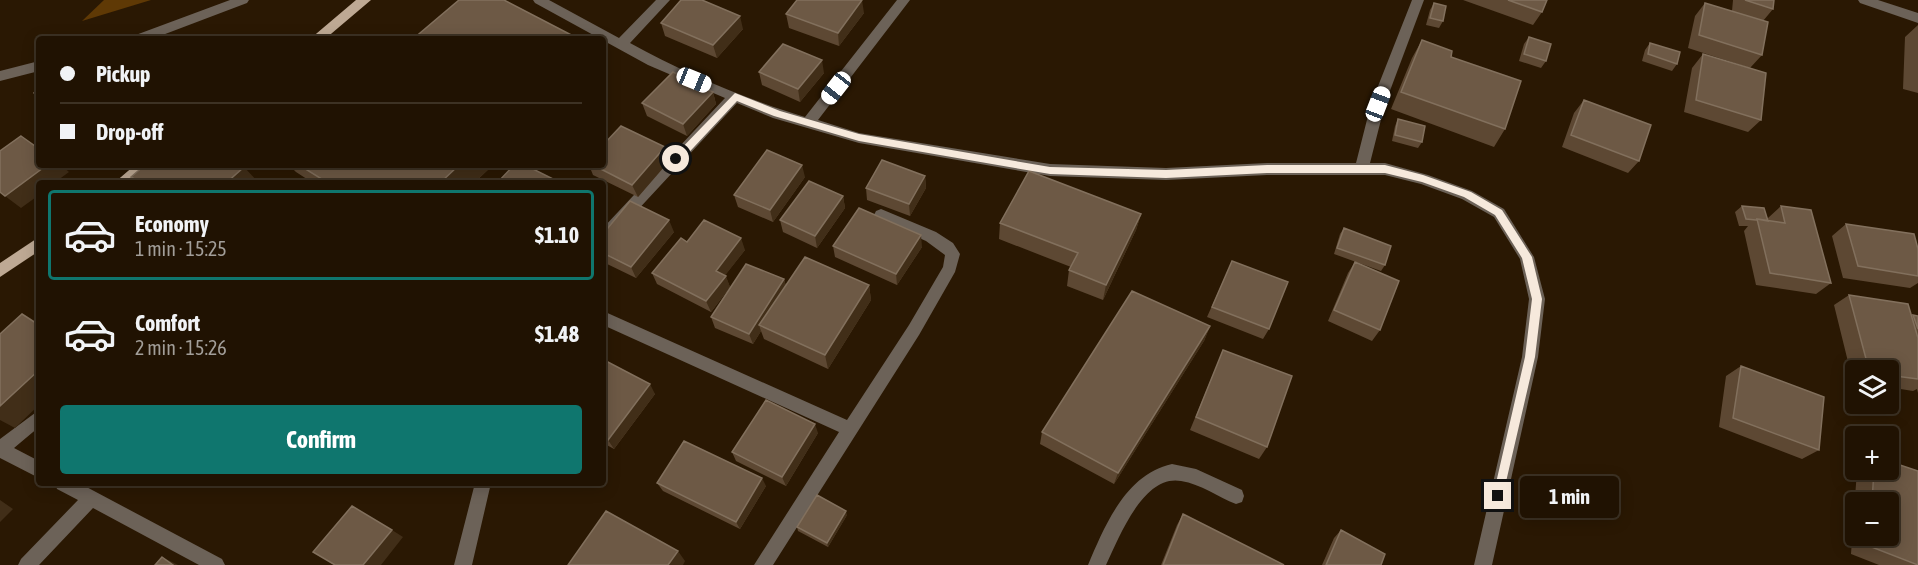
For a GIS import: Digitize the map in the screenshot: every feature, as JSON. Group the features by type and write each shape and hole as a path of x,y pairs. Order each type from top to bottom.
{"main road":[{"path":"320,36 365,0"},
{"path":"125,180 141,168"},
{"path":"0,272 36,245"}],"street":[{"path":"146,36 243,0"},
{"path":"538,0 604,36"},
{"path":"620,45 664,0"},
{"path":"808,123 904,0"},
{"path":"1362,168 1378,104 1418,0"},
{"path":"1864,0 1918,18"},
{"path":"606,37 653,62 778,114 859,138 1050,170 1166,174 1267,169 1385,169 1467,195 1499,213 1527,257 1537,299 1530,357 1483,565"},
{"path":"0,76 36,67"},
{"path":"606,235 735,96"},
{"path":"763,565 914,330 950,268 953,254 951,249 936,239 880,215"},
{"path":"606,319 850,429"},
{"path":"36,419 0,449 36,468"},
{"path":"1097,565 1129,504 1143,486 1157,475 1171,472 1186,475 1236,496"},
{"path":"69,486 216,565"},
{"path":"463,565 482,486"},
{"path":"27,565 91,498"}],"shaded area":[{"path":"104,0 151,0 82,21"}],"building":[{"path":"459,0 504,0 573,36 417,36"},
{"path":"681,0 702,0 740,16 713,45 661,23"},
{"path":"797,0 862,0 838,33 786,14"},
{"path":"1508,0 1547,0 1542,12"},
{"path":"1745,0 1774,0 1773,9"},
{"path":"1434,3 1446,6 1443,21 1430,18"},
{"path":"1705,3 1768,22 1762,55 1699,35"},
{"path":"1529,37 1551,44 1546,61 1524,54"},
{"path":"1422,40 1452,51 1451,57 1521,81 1505,129 1401,92"},
{"path":"1650,43 1680,52 1677,64 1648,54"},
{"path":"783,44 822,60 798,89 759,72"},
{"path":"1703,54 1766,73 1761,120 1696,100"},
{"path":"673,72 713,92 683,124 642,103"},
{"path":"1584,100 1651,125 1639,161 1571,135"},
{"path":"1398,119 1425,126 1422,142 1395,135"},
{"path":"621,126 665,147 632,185 599,168 606,168 606,142"},
{"path":"21,136 36,147 36,168 43,168 5,196 0,192 0,151"},
{"path":"767,150 802,165 770,210 734,195"},
{"path":"882,160 925,176 909,204 866,188"},
{"path":"142,168 243,168 229,180 136,180 131,177"},
{"path":"304,168 456,168 443,180 323,180"},
{"path":"511,168 531,168 555,180 500,180"},
{"path":"1029,171 1141,214 1106,285 1069,270 1078,253 1000,223"},
{"path":"809,181 843,196 815,236 780,220"},
{"path":"630,201 669,220 631,267 606,254 606,230"},
{"path":"1742,206 1764,208 1768,221 1746,219"},
{"path":"1781,206 1811,210 1831,283 1770,273 1757,219 1785,223"},
{"path":"859,208 921,235 896,274 833,246"},
{"path":"704,220 741,238 716,271 726,276 706,301 652,273 681,238 687,242"},
{"path":"1846,224 1914,234 1918,249 1918,276 1858,266"},
{"path":"1344,228 1391,246 1385,265 1337,248"},
{"path":"805,257 869,285 825,355 759,325"},
{"path":"1232,261 1288,282 1269,329 1212,307"},
{"path":"1355,262 1399,281 1380,330 1334,310"},
{"path":"746,264 784,279 749,334 711,317"},
{"path":"1132,291 1210,326 1118,473 1042,432"},
{"path":"1849,295 1908,304 1918,338 1918,379 1899,376 1899,360 1866,360"},
{"path":"22,314 36,323 36,373 0,406 0,334"},
{"path":"1913,315 1918,316 1918,329"},
{"path":"1223,350 1292,376 1267,447 1196,417"},
{"path":"606,361 650,384 608,440 606,439"},
{"path":"1741,366 1824,397 1819,450 1733,418"},
{"path":"766,400 815,424 782,477 732,452"},
{"path":"684,441 762,478 736,522 657,483"},
{"path":"1899,465 1918,471 1918,565 1869,546 1899,546 1899,492 1873,492 1873,480 1899,480"},
{"path":"817,495 846,511 827,543 797,527"},
{"path":"352,506 392,530 363,565 335,565 313,552"},
{"path":"606,511 678,551 668,565 568,565"},
{"path":"1183,514 1284,565 1163,565"},
{"path":"1341,530 1385,554 1381,565 1326,565"},
{"path":"162,557 173,565 155,565"}],"route":[{"path":"676,159 735,96 778,114 859,138 1050,170 1166,174 1267,169 1385,169 1423,179 1467,195 1499,213 1527,257 1537,299 1530,357 1498,496"}]}
